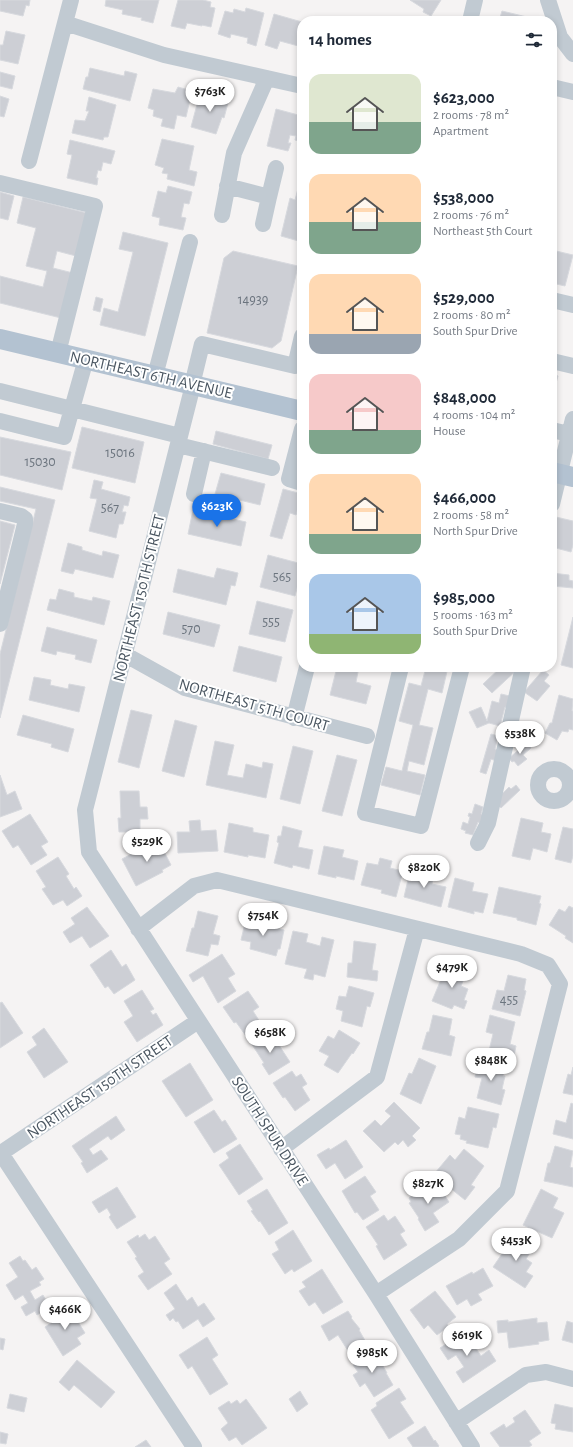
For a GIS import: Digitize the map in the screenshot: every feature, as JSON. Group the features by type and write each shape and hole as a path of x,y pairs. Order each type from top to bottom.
{"main road":[{"name":"NORTHEAST 6TH AVENUE","path":"0,339 297,410"}],"street":[{"path":"29,161 71,0"},
{"path":"471,16 475,0"},
{"path":"548,0 553,16"},
{"path":"65,23 164,55 297,85"},
{"path":"557,28 560,37 573,54"},
{"path":"222,215 234,153 267,78"},
{"path":"557,88 573,92"},
{"path":"263,224 276,168"},
{"path":"0,183 95,206 58,353"},
{"path":"227,186 269,197"},
{"path":"155,376 190,242"},
{"path":"557,303 573,305"},
{"name":"NORTHEAST 150TH STREET","path":"85,810 179,441 202,344 297,367"},
{"path":"0,421 64,437 86,360"},
{"path":"557,362 573,366"},
{"path":"0,391 72,409 179,441 204,451 272,468"},
{"path":"557,430 572,430 557,489"},
{"path":"297,448 289,479 297,481"},
{"path":"194,494 204,451"},
{"path":"0,511 21,516 25,519 25,524 0,624"},
{"name":"NORTHEAST 5TH COURT","path":"124,654 185,688 294,718 367,736"},
{"path":"294,718 306,672"},
{"path":"401,672 364,813 421,826 461,672"},
{"path":"478,843 488,823 522,672"},
{"name":"SOUTH SPUR DRIVE","path":"85,810 89,852 376,1294 472,1447"},
{"path":"138,929 194,886 217,880 521,954 548,965 560,984 507,1191 459,1239 376,1294"},
{"path":"282,1148 377,1077 417,929"},
{"name":"NORTHEAST 150TH STREET","path":"0,1152 198,1021"},
{"path":"0,1152 194,1447"},
{"path":"456,1422 526,1375 546,1372 573,1380"}],"building":[{"path":"0,0 30,0 29,6 26,5 23,16 0,11"},
{"path":"106,0 159,0 153,23 141,20 142,18 122,14 123,10 105,6"},
{"path":"178,0 203,0 211,2 210,7 215,8 211,27 187,23 185,29 171,26"},
{"path":"410,0 441,0 431,16 423,12 424,9"},
{"path":"246,8 264,13 256,46 247,43 248,38 231,34 230,38 218,34 225,11 233,13 234,9 245,12"},
{"path":"502,11 523,16 500,16"},
{"path":"274,14 297,21 297,46 280,41 277,49 265,45"},
{"path":"6,31 25,35 18,64 0,60 0,45 3,45"},
{"path":"90,68 124,76 125,71 137,74 130,101 83,89"},
{"path":"0,72 15,76 12,89 0,86"},
{"path":"178,87 192,91 186,117 177,115 174,129 161,126 163,119 153,116 154,110 148,108 153,89 175,93"},
{"path":"206,93 229,99 224,118 222,117 216,134 191,127 199,97 204,99"},
{"path":"0,96 9,99 4,117 0,116"},
{"path":"89,97 116,105 108,137 104,137 103,140 72,133 75,120 85,121 89,111 86,111"},
{"path":"276,109 297,115 297,141 295,140 296,136 290,135 288,143 291,143 288,151 267,146"},
{"path":"162,139 194,146 189,170 197,172 194,186 167,179 168,174 162,173 164,168 155,165"},
{"path":"70,140 115,151 111,164 103,162 101,171 98,170 96,178 98,178 97,185 67,178 72,155 67,154"},
{"path":"168,186 192,192 189,204 184,203 181,217 186,218 183,230 159,225 160,218 152,216 158,191 166,193"},
{"path":"0,192 14,196 8,220 0,218"},
{"path":"297,192 297,241 281,236 290,198 295,200"},
{"path":"23,197 87,213 76,256 57,251 53,268 73,273 61,318 0,303 0,276 43,287 47,271 26,266 36,228 17,223"},
{"path":"123,232 168,243 145,336 100,325 104,308 118,312 133,252 119,249"},
{"path":"233,251 297,266 281,341 272,348 207,333 224,258"},
{"path":"557,251 573,255 565,286 557,284"},
{"path":"96,297 103,299 100,312 93,310"},
{"path":"82,427 144,442 135,483 72,468"},
{"path":"216,431 272,445 268,459 213,444"},
{"path":"0,437 71,452 62,490 0,475"},
{"path":"221,473 265,484 260,505 215,494"},
{"path":"94,480 103,482 101,489 130,497 128,506 124,505 122,512 126,512 123,524 119,524 116,538 89,531 97,499 90,498"},
{"path":"0,487 55,500 0,718 0,654 36,509 0,501"},
{"path":"283,489 297,493 296,515 290,513 282,539 270,536"},
{"path":"193,510 246,522 241,546 188,534"},
{"path":"557,517 573,521 573,545 571,552 557,548"},
{"path":"0,521 15,525 0,584"},
{"path":"68,543 82,547 82,550 102,556 103,551 119,555 113,578 75,569 73,574 61,571"},
{"path":"268,555 297,563 297,588 295,596 260,587"},
{"path":"217,568 238,573 235,586 231,585 226,605 173,592 178,569 214,578"},
{"path":"557,574 569,575 569,580 573,581 573,588 557,586"},
{"path":"59,589 74,593 74,597 92,601 93,597 110,601 104,625 47,610 50,599 56,600"},
{"path":"257,601 293,610 285,642 249,634"},
{"path":"168,612 220,625 214,647 163,634"},
{"path":"573,617 573,668 561,665"},
{"path":"47,627 97,640 91,663 75,659 76,655 57,651 56,655 41,651"},
{"path":"239,646 282,657 276,682 233,671"},
{"path":"336,672 358,672 356,682 371,686 366,704 330,695"},
{"path":"425,672 447,672 442,693 428,689 419,725 433,728 424,765 409,761 407,771 425,775 420,795 381,785 386,767 402,771 413,725 399,721 409,683 421,686"},
{"path":"496,672 515,672 492,693 483,684"},
{"path":"541,672 545,672 549,675 544,681 550,686 537,701 524,692"},
{"path":"34,677 51,680 50,685 68,689 69,684 85,687 79,712 29,700"},
{"path":"501,694 514,697 511,709 505,707 500,726 489,723 477,728 469,712 481,707 487,721 492,701 499,703"},
{"path":"559,695 573,699 573,730 569,729 568,732 562,731 557,740 545,733 550,723 552,723"},
{"path":"131,710 152,715 139,768 118,762"},
{"path":"23,715 74,729 68,752 51,747 52,744 17,735"},
{"path":"175,720 197,726 184,777 162,771"},
{"path":"491,734 498,736 495,749 499,751 496,761 491,759 486,774 480,772"},
{"path":"215,741 234,745 227,775 243,778 246,764 262,768 263,762 273,764 266,798 206,785"},
{"path":"527,743 531,748 523,755 527,759 518,766 509,758"},
{"path":"293,746 313,751 300,804 280,799"},
{"path":"337,755 357,760 342,816 322,811"},
{"path":"0,775 7,795 15,791 22,809 0,817"},
{"path":"516,785 520,790 501,808 497,804 499,797 509,787 511,789"},
{"path":"120,791 139,791 140,807 147,807 148,819 140,819 140,832 119,832 118,818 121,818"},
{"path":"475,804 483,807 481,814 485,816 482,824 478,822 473,835 465,833 466,831 461,829 463,822 468,824 470,817 468,816 469,813 472,814"},
{"path":"30,814 48,842 41,846 47,855 31,865 18,845 13,848 2,831"},
{"path":"521,818 543,823 541,832 551,834 547,852 533,848 530,860 512,856"},
{"path":"200,820 201,831 216,830 218,851 178,853 177,832 190,832 189,821"},
{"path":"229,823 253,828 253,832 269,835 265,858 248,855 248,857 224,852"},
{"path":"283,826 302,831 298,847 313,850 309,869 293,865 292,868 274,863 279,843 277,842 278,836 281,836"},
{"path":"563,827 573,829 573,856 571,863 555,859"},
{"path":"158,840 171,865 162,870 163,872 136,886 122,859"},
{"path":"324,846 344,850 342,857 358,861 354,880 318,874"},
{"path":"58,857 69,874 66,876 74,889 76,887 82,896 67,906 63,900 53,905 42,889 46,887 36,871"},
{"path":"380,858 392,861 390,868 403,871 396,897 381,893 382,890 361,885 367,863 378,865"},
{"path":"410,871 433,875 432,884 446,887 441,907 404,897"},
{"path":"455,878 474,883 472,891 488,894 483,913 474,911 474,914 448,907"},
{"path":"499,887 541,896 539,903 541,904 536,925 517,920 517,918 493,913"},
{"path":"569,906 573,908 573,943 565,938 566,936 549,925 559,909 565,912"},
{"path":"87,907 109,936 90,948 82,936 70,943 63,932 75,924 71,918"},
{"path":"198,911 218,916 213,934 220,936 218,945 211,944 208,956 186,951"},
{"path":"246,919 275,926 275,928 284,930 280,949 278,949 276,956 250,949 251,942 241,940"},
{"path":"293,931 308,934 306,942 320,946 322,937 334,940 325,977 314,974 313,980 304,978 307,969 285,964"},
{"path":"354,941 376,944 372,970 378,971 377,981 347,977 348,963 352,963"},
{"path":"111,950 122,967 126,964 135,980 114,994 108,986 105,988 90,965"},
{"path":"222,954 235,974 228,978 236,991 218,1003 203,976 193,982 189,975"},
{"path":"450,963 467,971 461,986 468,989 464,1000 467,1001 464,1009 454,1005 452,1009 432,1001 442,977 444,978"},
{"path":"508,975 526,979 524,990 526,991 520,1016 492,1009 497,990 504,991"},
{"path":"349,986 374,993 370,1007 367,1006 362,1027 341,1021 343,1011 336,1009 339,996 346,997"},
{"path":"142,990 154,1009 150,1011 153,1015 156,1013 163,1025 137,1042 124,1022 133,1016 124,1001"},
{"path":"248,991 259,1007 253,1011 262,1025 246,1036 236,1022 234,1023 223,1007"},
{"path":"2,1002 23,1033 0,1048 0,1003"},
{"path":"433,1015 452,1019 449,1035 455,1037 451,1056 422,1049 427,1032 429,1032"},
{"path":"490,1015 515,1022 510,1044 516,1046 513,1061 507,1059 506,1062 492,1058 492,1055 488,1055 493,1034 486,1032"},
{"path":"44,1028 68,1062 44,1078 27,1052 37,1045 32,1037"},
{"path":"339,1030 360,1043 338,1073 324,1065 329,1056 319,1051 328,1036 334,1039"},
{"path":"265,1033 271,1042 275,1039 290,1062 269,1075 262,1064 264,1063 251,1043"},
{"path":"419,1058 436,1066 421,1104 400,1094 409,1073 412,1074"},
{"path":"479,1059 505,1066 503,1076 505,1076 502,1089 505,1090 501,1105 477,1098 482,1078 475,1077"},
{"path":"190,1063 213,1100 186,1117 162,1081"},
{"path":"573,1067 573,1095 563,1093 568,1074 571,1075"},
{"path":"292,1071 296,1077 301,1074 307,1084 302,1087 310,1100 295,1111 285,1097 283,1098 273,1083"},
{"path":"394,1102 420,1128 412,1136 416,1140 408,1147 403,1140 398,1145 395,1142 384,1152 363,1131 375,1120 381,1126 391,1116 385,1111"},
{"path":"571,1103 573,1104 573,1139 553,1134 556,1120 566,1123"},
{"path":"468,1107 499,1114 496,1128 493,1127 488,1148 466,1143 467,1141 460,1139 461,1135 455,1134 459,1117 465,1119"},
{"path":"214,1110 222,1122 225,1120 237,1139 214,1153 194,1122"},
{"path":"116,1116 125,1130 111,1140 108,1136 89,1149 93,1155 101,1150 108,1159 87,1173 81,1163 83,1162 72,1146"},
{"path":"346,1140 363,1167 345,1179 335,1163 326,1169 317,1155 329,1148 330,1150"},
{"path":"240,1144 263,1179 239,1195 219,1165 229,1158 226,1153"},
{"path":"555,1146 573,1151 570,1167 573,1168 573,1187 544,1181 548,1163 550,1163"},
{"path":"464,1149 484,1166 471,1185 475,1187 465,1200 439,1179 440,1177 435,1173 450,1155 455,1160"},
{"path":"365,1176 376,1192 370,1196 379,1210 363,1220 357,1212 355,1213 342,1191"},
{"path":"437,1184 449,1202 433,1213 439,1222 425,1231 418,1219 419,1218 409,1203 411,1202 409,1198 427,1185 430,1189"},
{"path":"117,1187 136,1217 117,1229 109,1217 111,1215 107,1208 99,1213 92,1202"},
{"path":"267,1189 288,1223 269,1235 251,1211 253,1210 247,1201"},
{"path":"541,1189 558,1198 553,1208 564,1213 552,1238 523,1225"},
{"path":"384,1215 388,1221 395,1216 405,1231 400,1234 407,1245 384,1260 376,1246 378,1245 366,1227"},
{"path":"293,1230 312,1261 294,1272 292,1269 285,1274 272,1254 279,1250 275,1242"},
{"path":"145,1234 149,1240 155,1236 170,1259 164,1263 172,1274 148,1290 138,1276 144,1272 135,1258 137,1257 127,1242 138,1235 139,1238"},
{"path":"518,1235 534,1246 526,1259 532,1263 526,1272 533,1276 525,1288 493,1267 510,1242 512,1243"},
{"path":"20,1256 32,1270 36,1267 44,1279 39,1282 41,1285 30,1291 35,1300 43,1295 47,1302 42,1305 45,1310 37,1315 35,1311 26,1316 21,1307 28,1303 23,1295 15,1300 6,1285 18,1277 9,1263"},
{"path":"483,1268 493,1286 478,1294 482,1300 471,1306 467,1299 457,1305 446,1286 472,1272 473,1274"},
{"path":"322,1269 343,1302 323,1314 315,1302 309,1306 299,1291 306,1287 302,1282"},
{"path":"176,1284 187,1301 192,1297 198,1307 204,1303 215,1319 203,1327 198,1319 183,1329 178,1321 176,1322 173,1318 170,1321 166,1315 175,1309 164,1293"},
{"path":"435,1291 456,1317 447,1324 449,1326 437,1335 428,1325 424,1329 410,1310"},
{"path":"68,1306 85,1333 77,1338 81,1344 63,1356 45,1327 51,1323 49,1319"},
{"path":"348,1311 352,1317 351,1318 360,1329 359,1330 367,1344 350,1354 338,1335 329,1341 321,1326"},
{"path":"537,1318 537,1323 547,1322 549,1340 538,1342 539,1344 509,1348 507,1332 498,1333 497,1321 508,1320 508,1322"},
{"path":"567,1321 573,1323 573,1343 562,1340"},
{"path":"465,1332 481,1356 489,1350 496,1361 463,1383 456,1372 464,1367 456,1355 448,1360 440,1348"},
{"path":"207,1337 218,1355 212,1359 228,1384 210,1395 192,1366 188,1369 179,1355"},
{"path":"0,1338 5,1339 3,1350 0,1349"},
{"path":"375,1351 393,1385 374,1397 365,1383 360,1387 353,1375 358,1372 353,1365"},
{"path":"77,1360 115,1392 101,1408 74,1385 69,1391 59,1382"},
{"path":"399,1388 406,1399 400,1402 414,1423 389,1439 371,1410 377,1406 376,1403"},
{"path":"300,1391 308,1404 297,1412 289,1399"},
{"path":"10,1394 27,1398 24,1412 7,1408"},
{"path":"246,1399 267,1428 242,1445 236,1437 229,1441 221,1429 228,1423 218,1408 229,1401 231,1404 237,1400 240,1404"},
{"path":"555,1404 573,1408 573,1432 555,1429 556,1424 551,1423"},
{"path":"525,1410 541,1433 529,1441 532,1445 529,1447 500,1447 490,1433 504,1424 506,1428 515,1422 513,1418"},
{"path":"425,1426 434,1441 435,1440 439,1446 438,1447 413,1447 407,1438"},
{"path":"0,1432 8,1434 6,1444 0,1443"},
{"path":"146,1440 151,1447 135,1447"}]}
